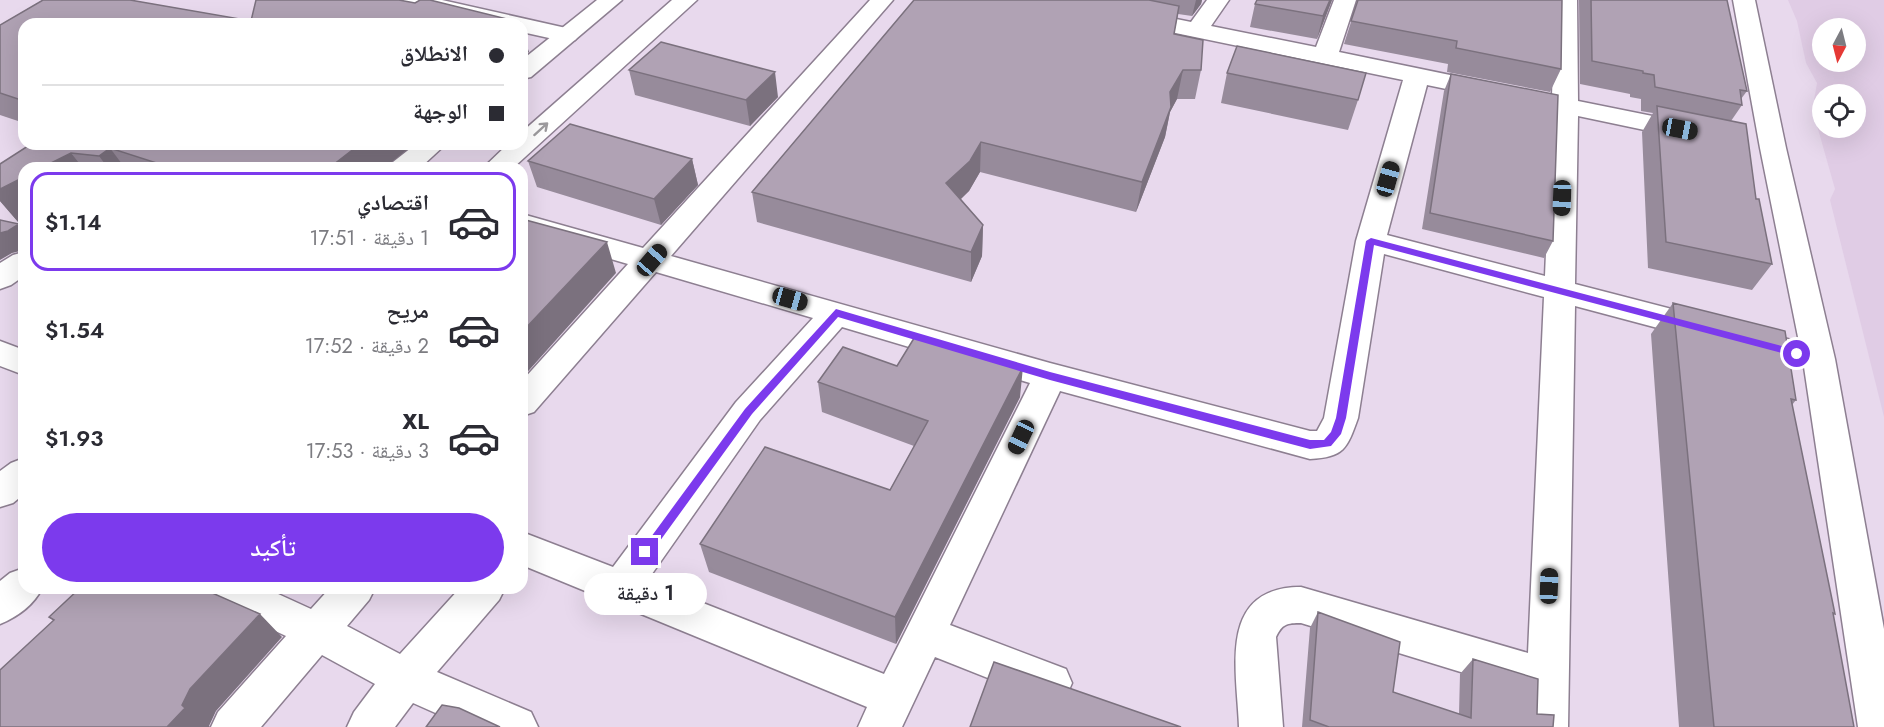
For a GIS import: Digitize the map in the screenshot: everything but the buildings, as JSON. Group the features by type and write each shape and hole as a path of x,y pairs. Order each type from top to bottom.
{"street":[{"path":"528,67 611,0"},
{"path":"528,140 686,0"},
{"path":"528,396 882,0"},
{"path":"1050,0 1715,136"},
{"path":"1197,30 1218,0"},
{"path":"1325,57 1345,0"},
{"path":"1744,0 1761,146 1819,359 1880,727"},
{"path":"406,4 486,18"},
{"path":"1546,727 1565,106 1558,4"},
{"path":"528,26 567,35"},
{"path":"528,225 1050,376 1310,445 1327,444 1335,434 1341,418 1371,241 1417,75"},
{"path":"410,162 426,150"},
{"path":"504,162 517,150"},
{"path":"1371,241 1819,359"},
{"path":"0,278 18,266"},
{"path":"620,588 748,411 836,313"},
{"path":"0,352 18,360"},
{"path":"528,550 620,588 887,712 927,635 1050,376"},
{"path":"0,492 18,478"},
{"path":"0,606 18,590"},
{"path":"236,594 316,630 405,679 516,727"},
{"path":"233,727 349,594"},
{"path":"369,727 405,679 480,594"},
{"path":"1261,727 1256,636 1267,614 1284,605 1301,605 1546,678"},
{"path":"927,635 1087,698"}],"shaded area":[{"path":"1788,0 1884,0 1884,417 1830,200 1835,189 1821,138 1866,138 1866,84 1817,84 1806,63 1797,21"}],"route":[{"path":"645,552 748,411 836,313 1050,376 1310,445 1327,444 1335,434 1341,418 1371,241 1797,354"}]}
